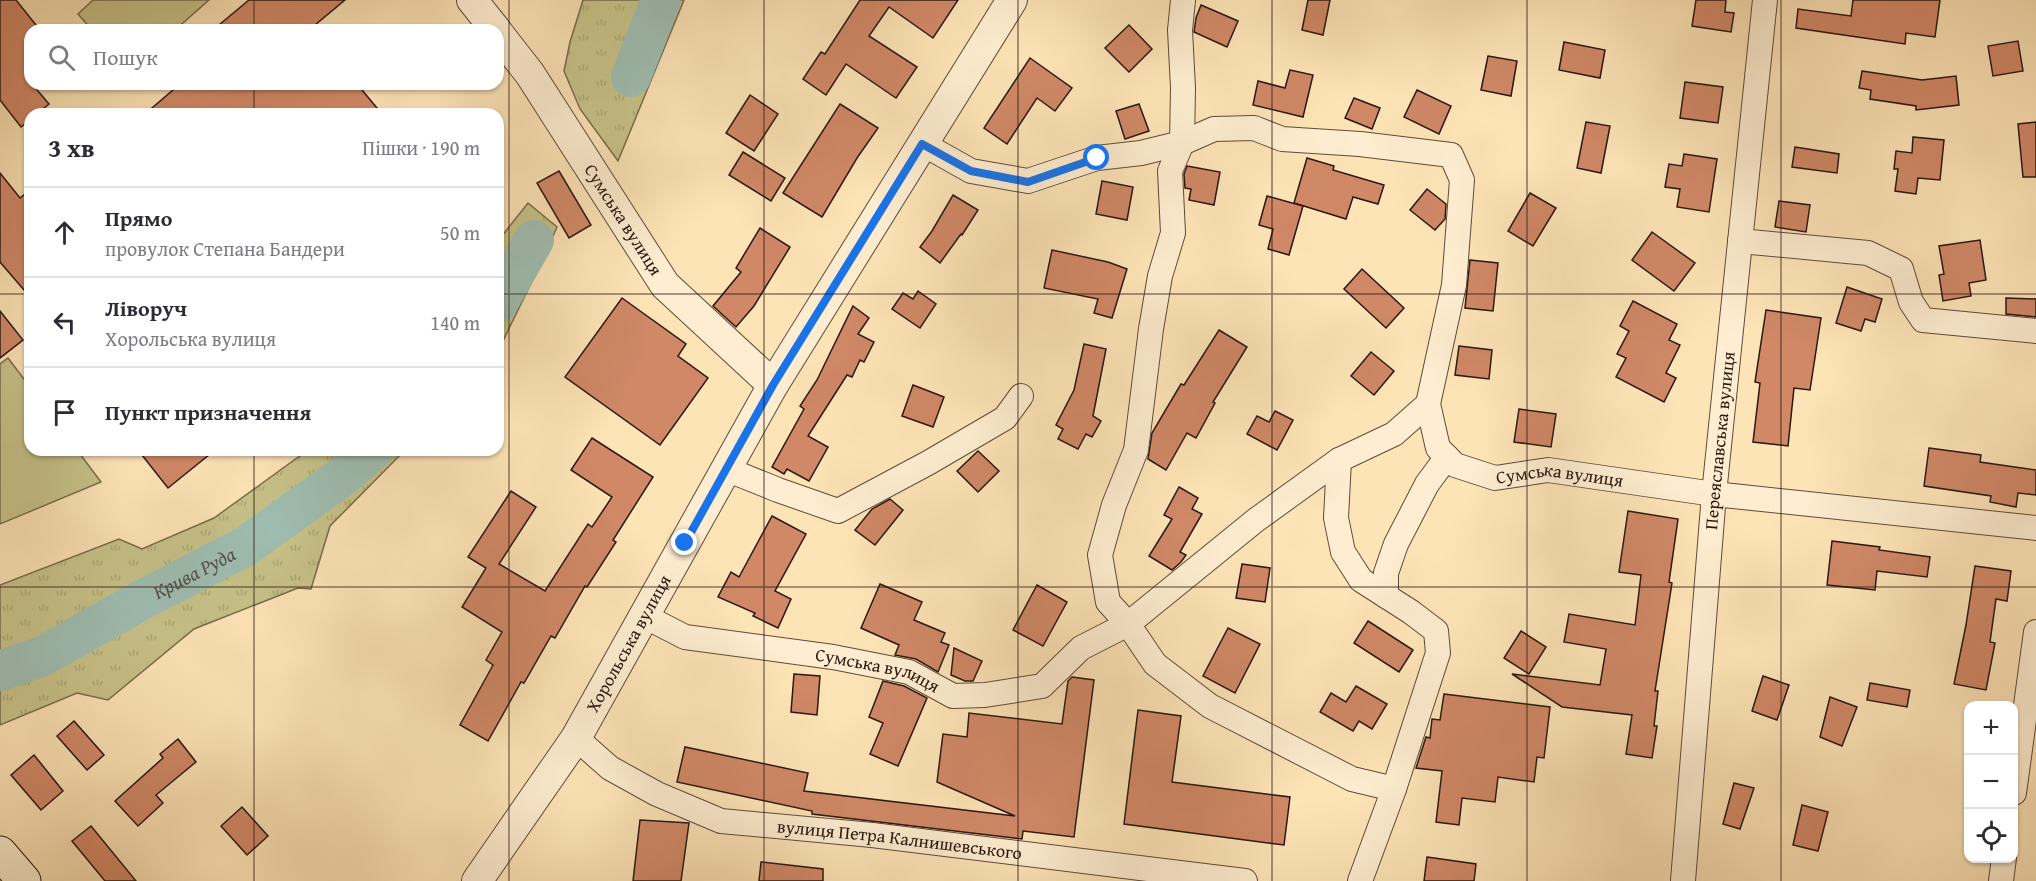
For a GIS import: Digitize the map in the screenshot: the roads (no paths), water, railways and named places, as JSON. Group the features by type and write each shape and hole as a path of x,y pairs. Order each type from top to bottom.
{"main road":[{"path":"0,853 24,881"}],"street":[{"name":"Сумська вулиця","path":"472,0 491,24"},
{"name":"Хорольська вулиця","path":"477,881 576,738 773,385 1012,0"},
{"path":"1183,0 1180,30 1183,88 1182,143 1170,171 1173,233 1160,276 1136,450 1114,505 1100,555 1108,602 1128,624 1155,664 1210,706 1352,779 1394,789"},
{"name":"Переяславська вулиця","path":"1683,881 1714,494 1765,0"},
{"name":"Сумська вулиця","path":"504,41 530,74 665,285 773,385"},
{"path":"922,144 971,171 1028,182 1097,158 1141,153 1182,143 1214,129 1254,128 1282,139 1360,144 1451,155 1462,180 1454,285 1428,404 1438,448 1447,457 1427,484 1396,544 1386,573 1386,596"},
{"path":"1740,241 1868,253 1902,268 1911,302 1923,320 2036,330"},
{"path":"726,469 838,511 928,463 1005,418 1021,396"},
{"name":"Сумська вулиця","path":"644,616 685,638 833,657 909,672 953,696 985,695 1042,686 1081,648 1128,624 1256,520 1340,460 1394,434 1428,404"},
{"name":"Сумська вулиця","path":"1447,457 1455,465 1495,478 1548,470 1714,494 2036,528"},
{"path":"1340,460 1336,518 1343,552 1361,580 1436,631 1438,653 1394,789 1360,881"},
{"path":"2018,758 2036,632"},
{"name":"вулиця Петра Калнишевського","path":"576,738 610,768 657,794 721,821 872,835 1245,881"},
{"path":"2001,881 2003,863"}],"waterway":[{"name":"Крива Руда","path":"631,77 661,0"},
{"name":"Крива Руда","path":"504,292 534,240"},
{"name":"Крива Руда","path":"0,671 43,656 136,603 246,546 343,476 366,456"}]}
